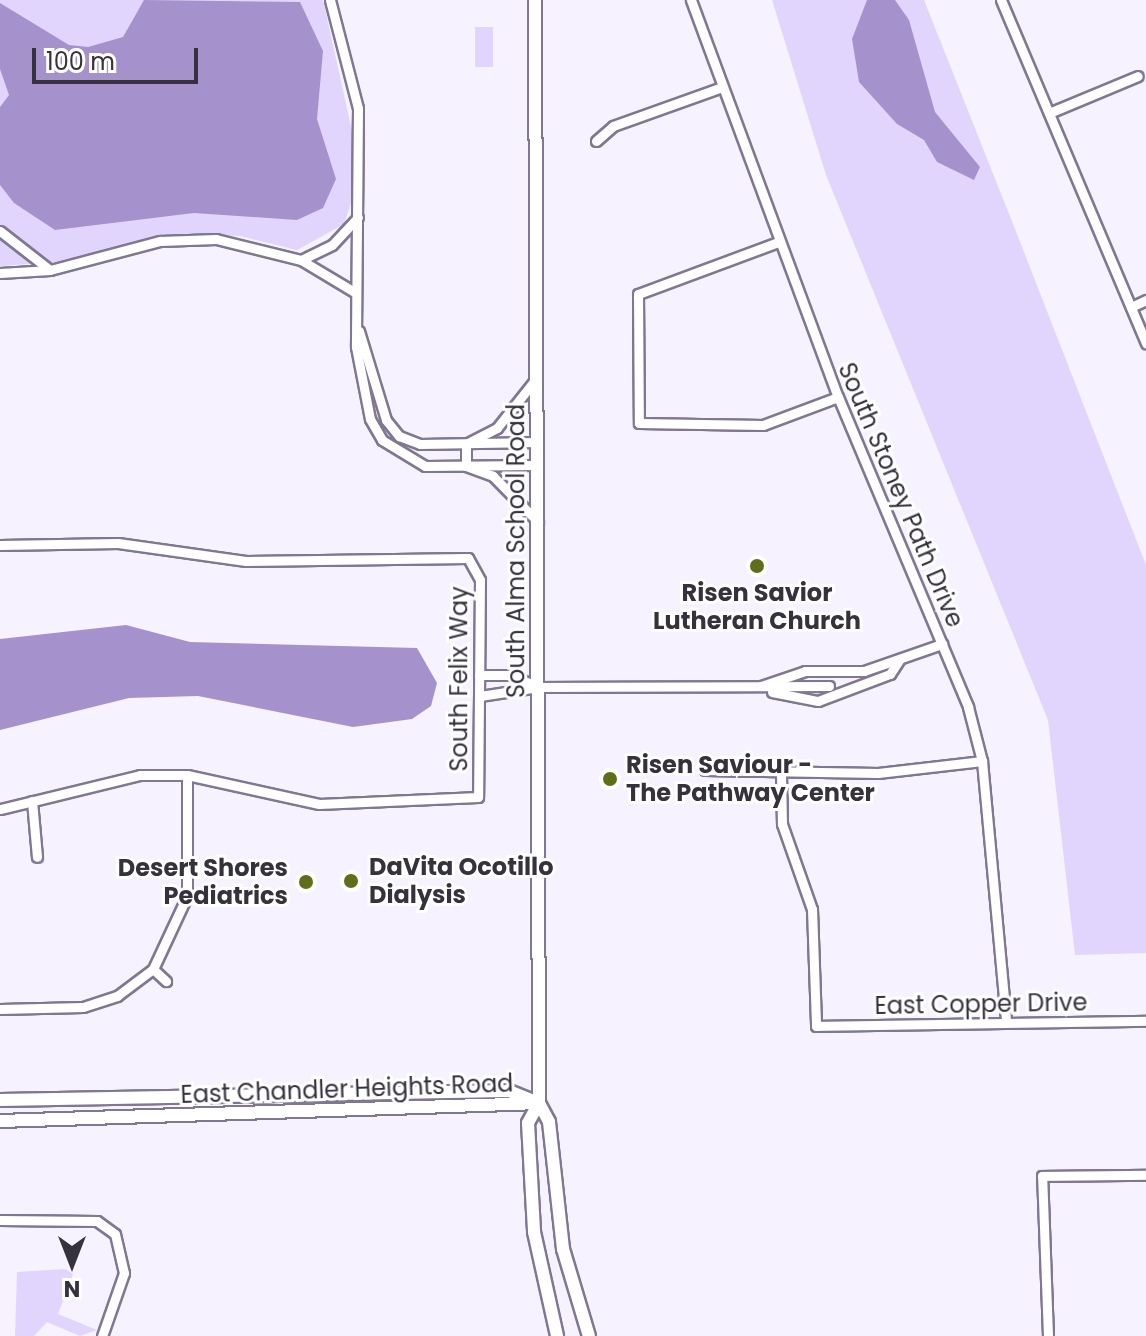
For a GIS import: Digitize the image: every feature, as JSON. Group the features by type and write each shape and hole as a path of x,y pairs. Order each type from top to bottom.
{"main road":[{"name":"South Alma School Road","path":"535,0 539,1103 549,1122 563,1249 589,1336"},
{"name":"East Chandler Heights Road","path":"0,1100 509,1091 539,1103"},
{"name":"South Alma School Road","path":"539,1103 528,1123 534,1232 557,1336"},
{"name":"East Chandler Heights Road","path":"0,1121 539,1103"}],"street":[{"path":"330,0 358,108 356,293 370,419 382,440 411,460 466,466 538,465"},
{"name":"South Stoney Path Drive","path":"691,0 778,242 838,397 942,644 982,761 1006,1022"},
{"path":"1001,0 1146,344"},
{"path":"1049,113 1138,76"},
{"path":"596,141 613,126 722,87"},
{"path":"301,260 332,245 358,217"},
{"path":"0,231 50,270"},
{"path":"0,273 50,270 160,241 216,239 301,260 356,293"},
{"path":"778,242 638,294 639,423 763,425 838,397"},
{"path":"1131,307 1146,300"},
{"path":"359,331 386,420 415,442 538,442"},
{"path":"466,444 497,428 537,378"},
{"path":"411,460 415,442"},
{"path":"466,444 466,466"},
{"path":"466,466 493,476 538,522"},
{"name":"South Felix Way","path":"0,545 118,543 246,561 475,562 480,696 478,797 319,804 187,775"},
{"path":"480,696 538,687 831,684 942,644"},
{"path":"759,687 805,671 847,688 890,674 899,660"},
{"path":"479,675 511,675 538,687"},
{"path":"705,770 781,773 982,761"},
{"name":"East Copper Drive","path":"781,773 782,824 812,909 816,1026 1146,1021"},
{"path":"0,809 118,778 187,775 187,896 153,969 117,996 83,1007 0,1009"},
{"path":"32,801 37,857"},
{"path":"153,969 166,981"},
{"path":"1048,1336 1042,1176 1146,1175"},
{"path":"0,1220 97,1221 115,1234 124,1273 102,1336"}],"shaded area":[{"path":"0,0 323,0 352,131 352,200 344,224 297,250 240,236 172,234 55,262 0,266"},
{"path":"144,0 300,2 323,51 317,119 336,179 323,208 297,220 194,213 55,230 14,203 0,185 0,107 9,95 0,69 0,3 69,45 88,47 123,37"},
{"path":"772,0 924,0 1013,224 1146,565 1146,953 1075,955 1048,720 826,175"},
{"path":"867,0 895,0 909,20 935,112 980,167 974,180 937,162 924,140 897,124 859,82 852,39"},
{"path":"475,27 493,27 493,67 475,67"},
{"path":"126,625 190,642 417,648 437,683 431,706 412,719 353,727 198,696 129,698 0,730 0,639"},
{"path":"65,1269 73,1274 58,1314 97,1330 80,1336 47,1322 34,1336 15,1336 17,1272"}],"place":[{"name":"Risen Savior Lutheran Church","path":"757,566"},
{"name":"Risen Saviour - The Pathway Center","path":"610,779"},
{"name":"DaVita Ocotillo Dialysis","path":"351,881"},
{"name":"Desert Shores Pediatrics","path":"306,882"}]}
